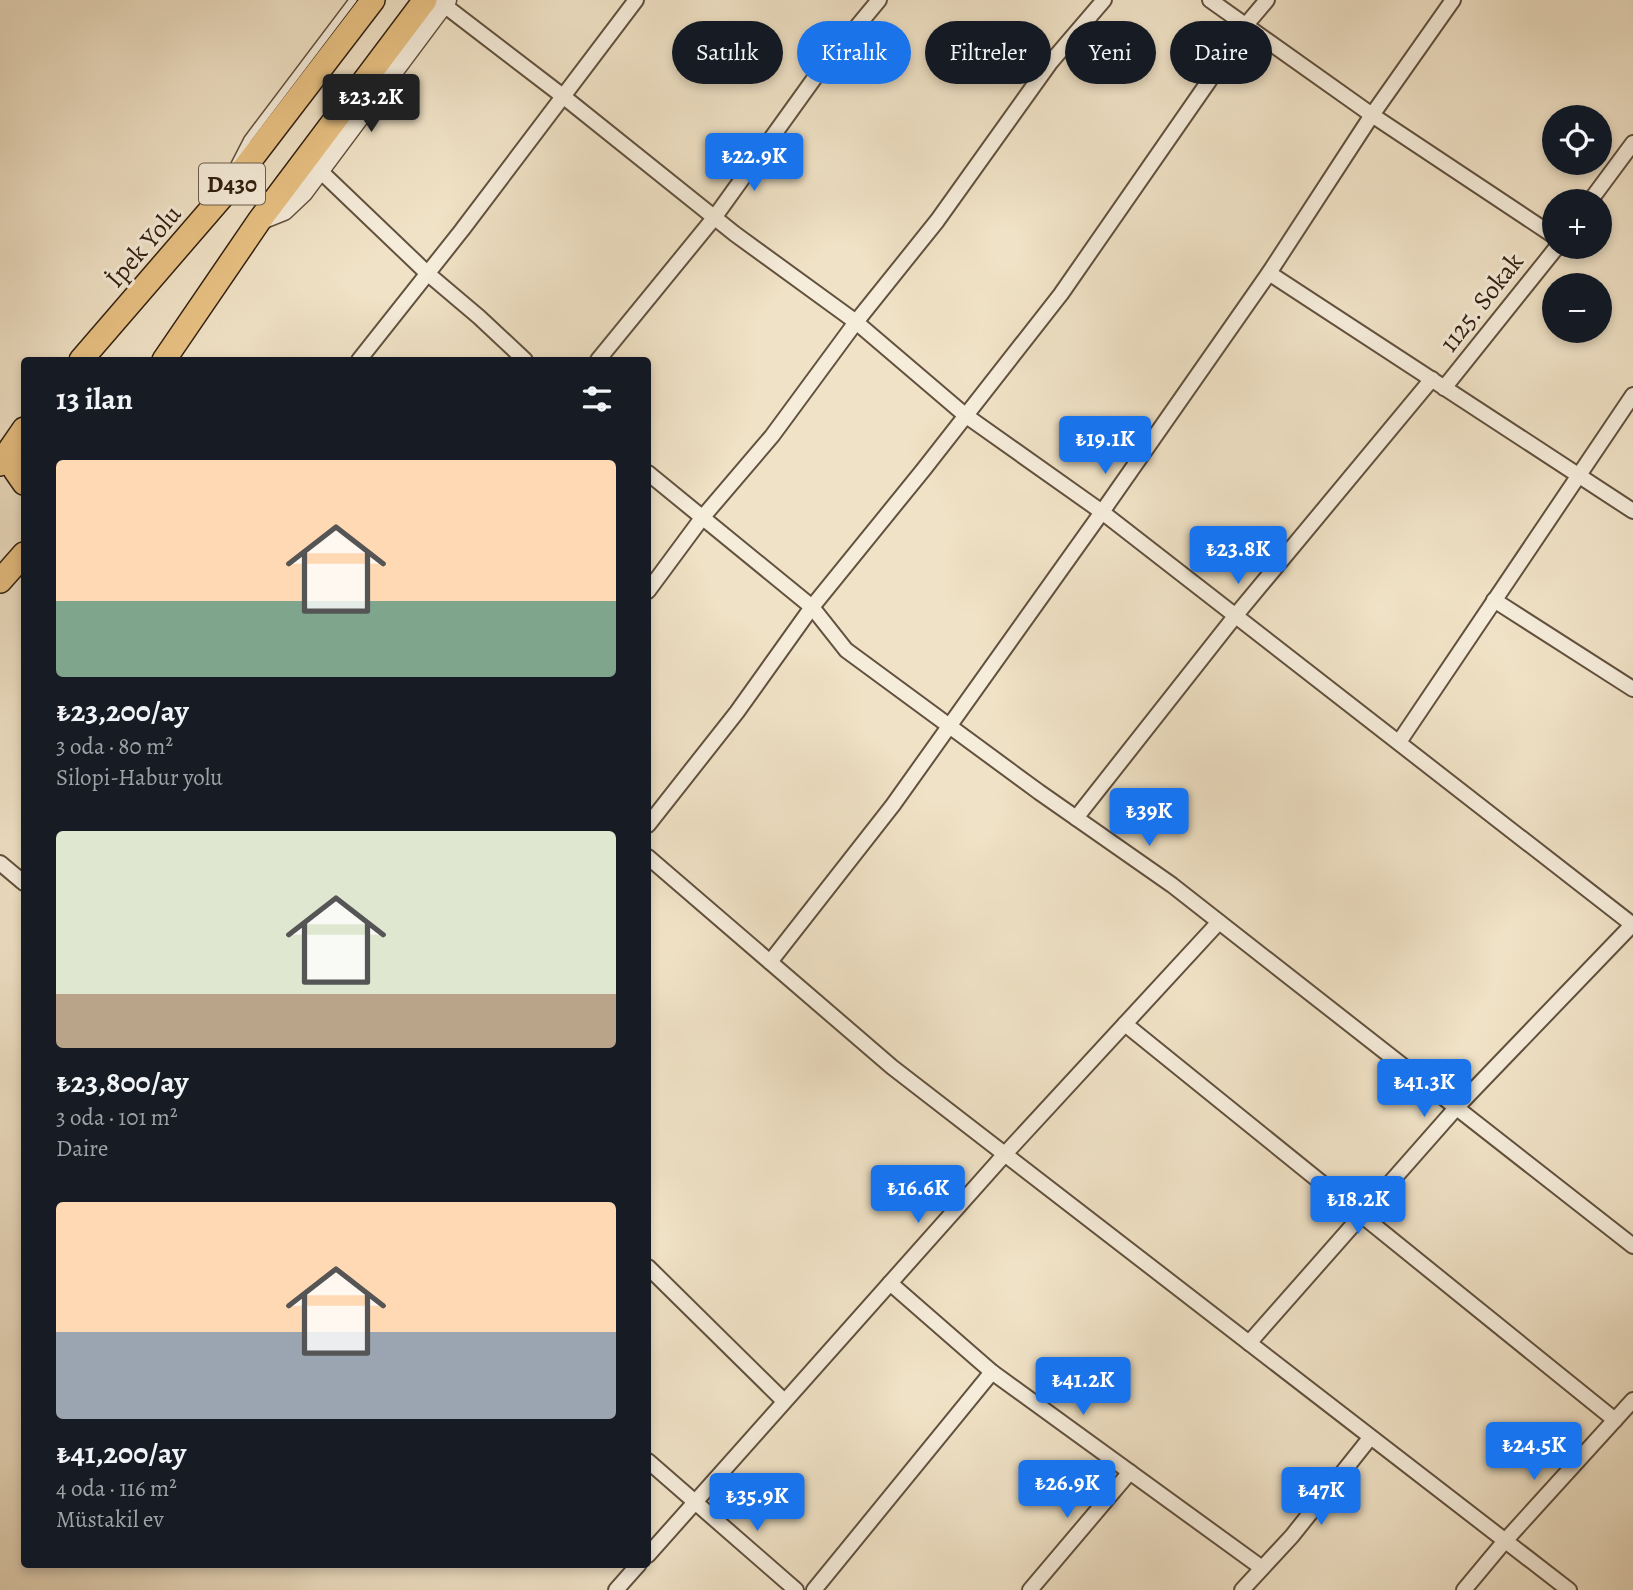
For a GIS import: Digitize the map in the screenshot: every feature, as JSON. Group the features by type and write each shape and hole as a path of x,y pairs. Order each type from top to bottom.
{"highway":[{"name":"İpek Yolu","path":"84,357 226,192 373,0"},
{"name":"D430","path":"166,357 259,221 313,164 439,2"},
{"path":"12,447 15,470 21,479"},
{"path":"0,581 21,557"}],"street":[{"path":"361,357 636,0"},
{"path":"600,357 714,218 816,76 879,0"},
{"path":"651,587 702,518 772,436 856,322 937,221 1050,63 1104,0"},
{"path":"1210,0 1238,21"},
{"path":"1249,21 1268,0"},
{"path":"770,962 893,805 1102,512 1269,273 1372,115 1453,0"},
{"path":"439,2 564,97 714,218 856,322 965,415 1102,512 1632,925 1457,1107 1249,1343"},
{"path":"1272,45 1542,228"},
{"path":"651,821 737,712 812,607 1061,294 1207,84"},
{"path":"1599,189 1633,143"},
{"path":"313,164 427,273 522,357"},
{"name":"1125. Sokak","path":"1444,388 1547,259"},
{"path":"1269,273 1633,511"},
{"path":"1076,818 1236,615 1432,379"},
{"path":"1399,742 1633,396"},
{"path":"651,476 812,607 846,650 1172,885 1633,1246"},
{"path":"1494,600 1633,689"},
{"path":"651,860 892,1067 1569,1590"},
{"path":"0,863 21,880"},
{"path":"651,1552 1005,1154 1219,922"},
{"path":"1125,1024 1615,1420"},
{"path":"651,1270 784,1402"},
{"path":"890,1283 992,1372 1262,1568"},
{"path":"814,1590 992,1372"},
{"path":"1464,1590 1633,1400"},
{"path":"1242,1590 1292,1536 1370,1438"},
{"path":"651,1464 796,1590"},
{"path":"1030,1590 1130,1472"},
{"path":"616,1590 635,1568"}],"lane":[{"path":"226,192 240,151 352,0"}]}
